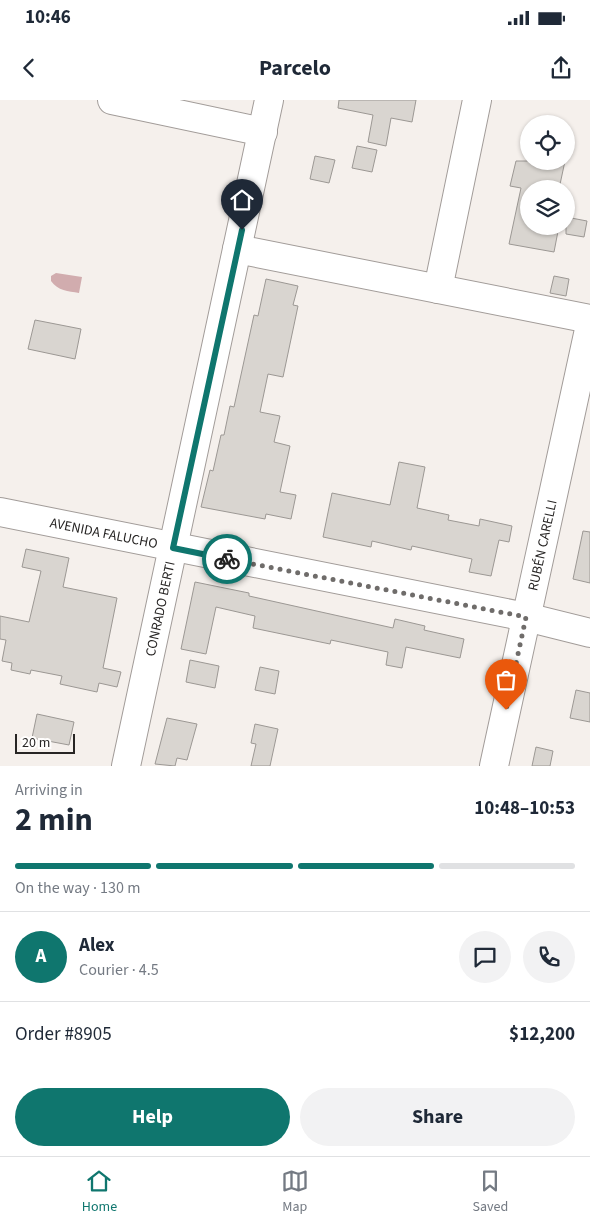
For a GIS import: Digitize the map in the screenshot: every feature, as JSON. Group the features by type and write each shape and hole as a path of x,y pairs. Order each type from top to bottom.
{"street":[{"path":"112,100 263,132"},
{"name":"CONRADO BERTI","path":"126,766 269,100"},
{"path":"438,289 477,100"},
{"path":"238,249 590,319"},
{"name":"RUBÉN CARELLI","path":"494,766 590,325"},
{"name":"AVENIDA FALUCHO","path":"0,512 526,617 590,633"}],"shaded area":[{"path":"56,273 82,277 79,293 57,287 51,281 51,276"}],"building":[{"path":"339,100 416,100 412,122 391,118 386,146 368,142 373,115 338,108"},
{"path":"357,146 377,150 372,172 352,168"},
{"path":"315,156 335,160 329,183 310,179"},
{"path":"516,161 520,161 520,170 563,170 561,180 520,180 520,188 510,186"},
{"path":"520,193 520,235 557,235 554,252 509,244"},
{"path":"575,219 587,221 584,237 572,235 575,235"},
{"path":"554,276 569,279 566,296 550,293"},
{"path":"266,279 298,286 293,305 298,306 283,377 268,374 260,412 280,416 274,442 290,446 280,492 296,495 291,519 266,514 265,519 201,507 210,470 213,471 221,435 224,435 230,406 234,407 254,315 258,316"},
{"path":"35,320 81,329 75,359 28,349"},
{"path":"399,462 425,467 417,508 449,515 448,520 479,526 480,519 512,526 509,542 499,540 491,576 469,572 472,559 412,546 411,550 372,541 371,547 323,537 332,493 390,505"},
{"path":"583,531 590,532 590,583 573,579"},
{"path":"26,549 69,558 63,587 117,598 103,668 121,672 117,687 99,683 97,692 60,684 62,676 31,670 30,674 11,670 12,663 2,661 6,640 0,639 0,616 29,622 41,571 22,567"},
{"path":"195,582 249,593 249,596 393,628 395,619 425,626 424,630 464,639 460,658 406,647 402,668 386,665 388,652 331,640 330,644 253,628 255,616 216,607 206,654 181,649"},
{"path":"190,660 219,666 215,688 186,682"},
{"path":"260,667 279,671 275,694 255,690"},
{"path":"576,690 590,693 590,722 570,718"},
{"path":"37,714 74,722 69,745 32,738"},
{"path":"167,718 197,724 187,760 177,758 175,766 155,764"},
{"path":"255,724 278,729 270,766 251,766 256,744 251,743"},
{"path":"536,747 553,751 550,766 532,766"}],"way so far":[{"path":"227,559 526,617 506,710"}],"route":[{"path":"227,559 173,548 242,230"}]}
